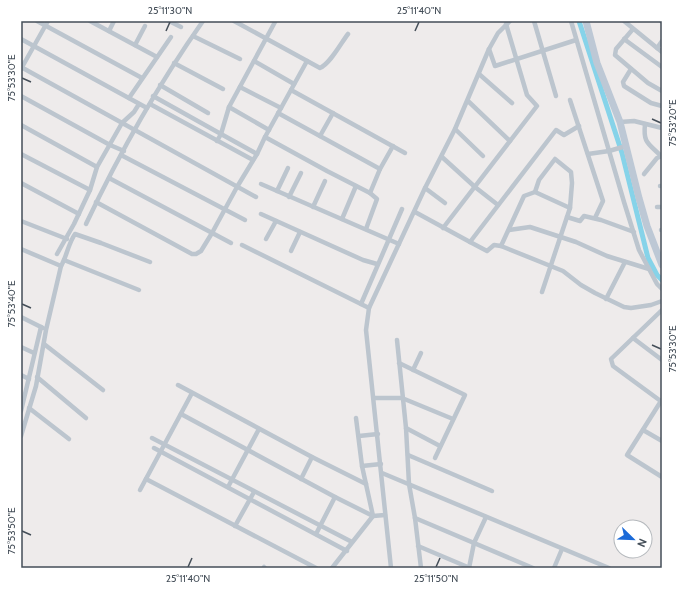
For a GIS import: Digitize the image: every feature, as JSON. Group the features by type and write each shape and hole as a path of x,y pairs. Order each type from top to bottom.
{"street":[{"path":"37,21 142,78"},
{"path":"48,21 21,68 256,197"},
{"path":"90,21 157,57"},
{"path":"109,31 114,21"},
{"path":"170,21 181,27"},
{"path":"86,224 96,202 153,96 203,21"},
{"path":"234,21 320,68 324,66 348,34"},
{"path":"534,21 556,96"},
{"path":"571,21 639,250 657,284 662,289"},
{"path":"586,21 597,63 620,122 622,147 647,226 662,264"},
{"path":"624,21 662,52"},
{"path":"217,141 221,134 229,107 275,22"},
{"path":"332,568 347,551 352,542 380,516 382,473 377,465 373,434 374,398 366,330 365,306 377,264 415,212 468,101 490,49 498,33 508,23"},
{"path":"444,228 537,106 527,95 516,59 508,23"},
{"path":"135,45 145,26"},
{"path":"633,29 624,39 615,52 615,55 648,83 662,91"},
{"path":"192,36 240,59"},
{"path":"129,98 170,37"},
{"path":"21,39 147,108"},
{"path":"624,39 662,67"},
{"path":"490,49 495,66 576,40"},
{"path":"657,48 662,41"},
{"path":"96,202 192,254 196,254 201,251 257,154 307,61"},
{"path":"254,62 294,84"},
{"path":"174,63 223,88"},
{"path":"631,69 624,79 624,86 651,104 662,106"},
{"path":"479,74 512,103"},
{"path":"160,85 208,113"},
{"path":"240,87 281,108"},
{"path":"291,90 405,153"},
{"path":"21,96 245,220"},
{"path":"153,96 257,154"},
{"path":"570,100 603,201 595,218"},
{"path":"468,101 510,141"},
{"path":"57,254 79,214 90,190 97,168 122,123 134,112 139,104"},
{"path":"150,104 253,160"},
{"path":"229,107 269,130"},
{"path":"278,113 380,169"},
{"path":"320,136 333,113"},
{"path":"620,122 634,121 662,128"},
{"path":"644,174 657,158 661,156 645,140 645,124"},
{"path":"21,125 97,168"},
{"path":"470,242 556,130 564,135 578,126"},
{"path":"455,129 484,156"},
{"path":"265,137 370,193 377,199 366,229"},
{"path":"370,193 380,169 393,146"},
{"path":"588,154 609,151 622,147"},
{"path":"21,154 90,190"},
{"path":"442,157 475,187 498,205"},
{"path":"535,192 539,180 555,159 571,172 572,183 570,208 560,236 552,266 542,292"},
{"path":"277,191 288,168"},
{"path":"289,197 301,173"},
{"path":"109,178 231,243"},
{"path":"313,207 325,181"},
{"path":"21,183 79,214"},
{"path":"261,184 394,242"},
{"path":"342,219 356,186"},
{"path":"426,188 445,203"},
{"path":"501,246 524,196 535,192 570,208"},
{"path":"365,306 394,242 402,209"},
{"path":"415,212 487,251 494,245 501,246 552,266 563,271 581,285 624,307 631,308 651,305 662,301"},
{"path":"261,214 363,260 377,264"},
{"path":"567,217 580,221 584,216 595,218 634,232"},
{"path":"21,221 70,241"},
{"path":"266,240 276,221"},
{"path":"509,230 530,227 560,236 625,262 649,269"},
{"path":"291,251 300,232"},
{"path":"21,436 36,386 46,330 61,266 70,241 75,234 150,262"},
{"path":"242,245 365,306"},
{"path":"21,249 61,266"},
{"path":"64,260 139,290"},
{"path":"606,299 625,262"},
{"path":"662,310 660,315 611,359 613,366 661,401 627,455 662,477"},
{"path":"21,317 46,330"},
{"path":"21,411 41,327"},
{"path":"633,338 662,360"},
{"path":"397,340 406,428 409,484 421,568"},
{"path":"44,344 103,390"},
{"path":"21,347 34,354"},
{"path":"413,370 421,353"},
{"path":"399,363 465,394 435,458"},
{"path":"21,375 29,379"},
{"path":"37,377 86,418"},
{"path":"178,385 312,457 366,484"},
{"path":"140,490 192,393"},
{"path":"374,398 402,398 453,419"},
{"path":"29,408 69,439"},
{"path":"181,414 335,497 380,516"},
{"path":"356,418 362,466 366,484 380,516 391,568"},
{"path":"406,428 440,446"},
{"path":"228,487 260,429"},
{"path":"643,430 662,441"},
{"path":"359,436 373,434"},
{"path":"152,438 352,542"},
{"path":"154,448 347,551"},
{"path":"408,455 492,491"},
{"path":"301,479 312,457"},
{"path":"362,466 377,465"},
{"path":"382,473 609,568"},
{"path":"146,479 316,568"},
{"path":"235,526 254,492"},
{"path":"316,534 335,497"},
{"path":"418,546 470,568 474,543 486,517"},
{"path":"415,518 533,568"},
{"path":"554,568 562,549"}],"waterway":[{"path":"579,21 622,153 648,258 657,275 662,280"}]}
